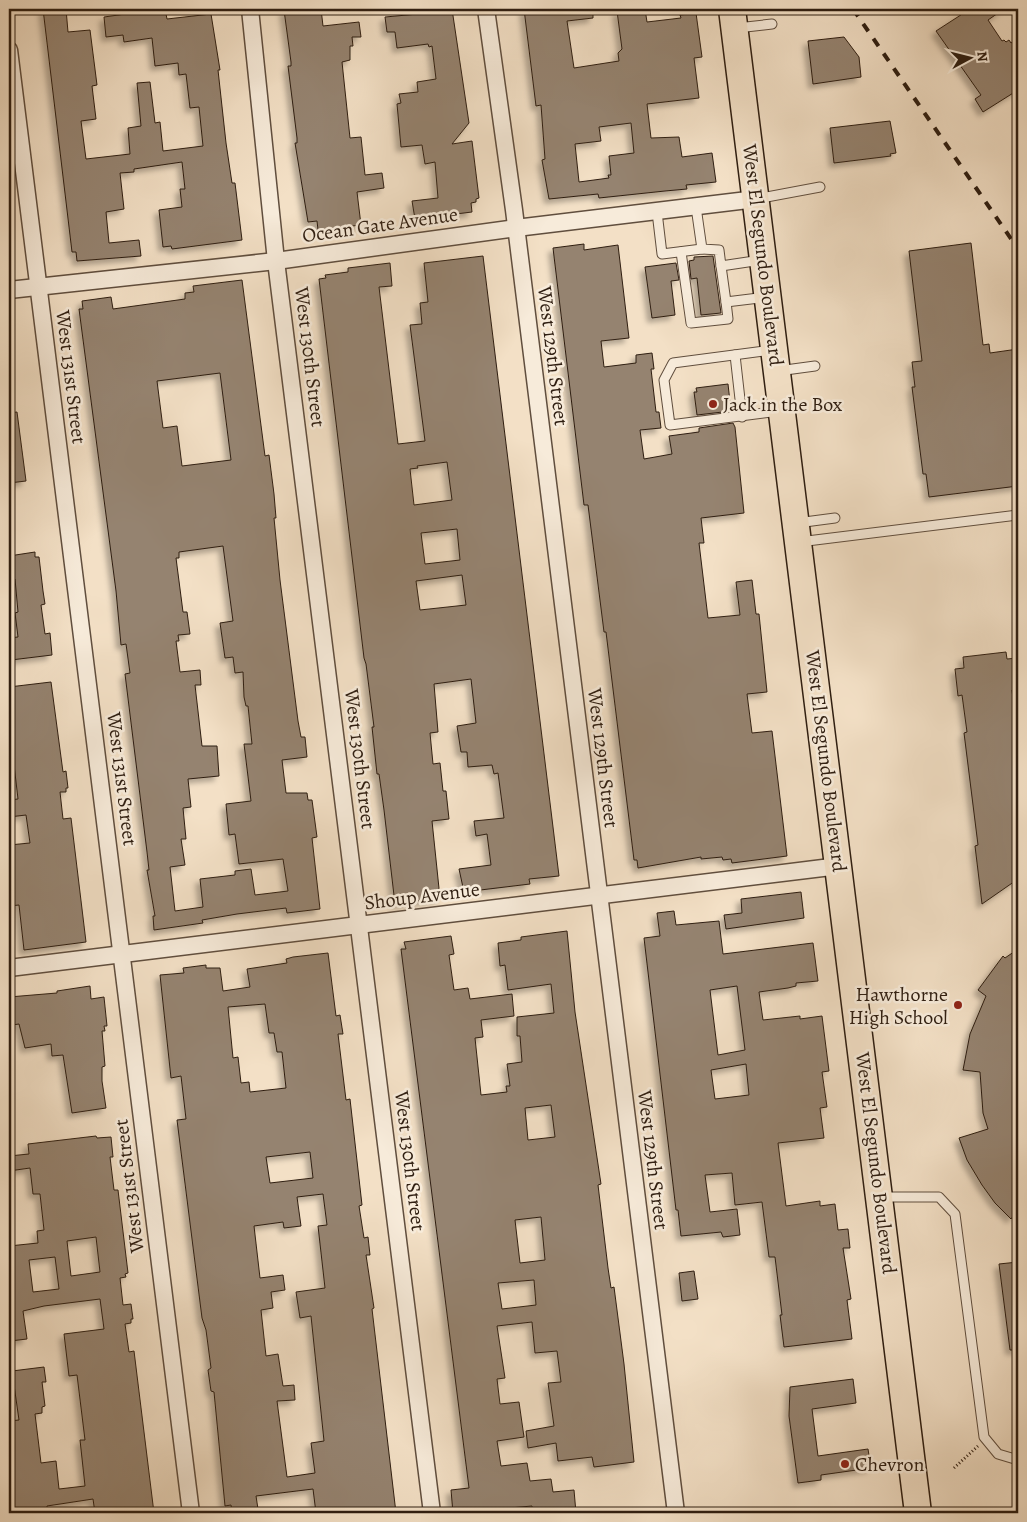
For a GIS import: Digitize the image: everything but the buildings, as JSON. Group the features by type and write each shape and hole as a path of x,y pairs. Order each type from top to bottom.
{"main road":[{"name":"West El Segundo Boulevard","path":"733,18 840,866 918,1513"}],"street":[{"name":"West 130th Street","path":"250,9 276,261 432,1513"},
{"name":"West 129th Street","path":"486,9 516,228 676,1513"},
{"name":"West 131st Street","path":"9,50 191,1513"},
{"name":"Ocean Gate Avenue","path":"9,290 276,261 516,228 756,199"},
{"name":"Shoup Avenue","path":"9,968 840,866"}],"lane":[{"path":"733,18 772,24"},
{"path":"756,199 820,187"},
{"path":"696,207 702,249"},
{"path":"657,212 662,254 702,249 719,250 728,319 691,323 681,252"},
{"path":"721,266 764,260"},
{"path":"726,302 768,297"},
{"path":"735,355 742,416"},
{"path":"783,411 670,425 664,380 673,363 735,355 816,366"},
{"path":"798,533 1018,515"},
{"path":"798,533 835,518"},
{"path":"880,1197 938,1197 955,1214 984,1437 998,1454 1018,1460"}],"path":[{"path":"954,1468 979,1446"}],"railway":[{"path":"853,9 1018,249"}],"place":[{"name":"Jack in the Box","path":"713,404"},
{"name":"Hawthorne High School","path":"958,1005"},
{"name":"Chevron","path":"845,1464"}]}
